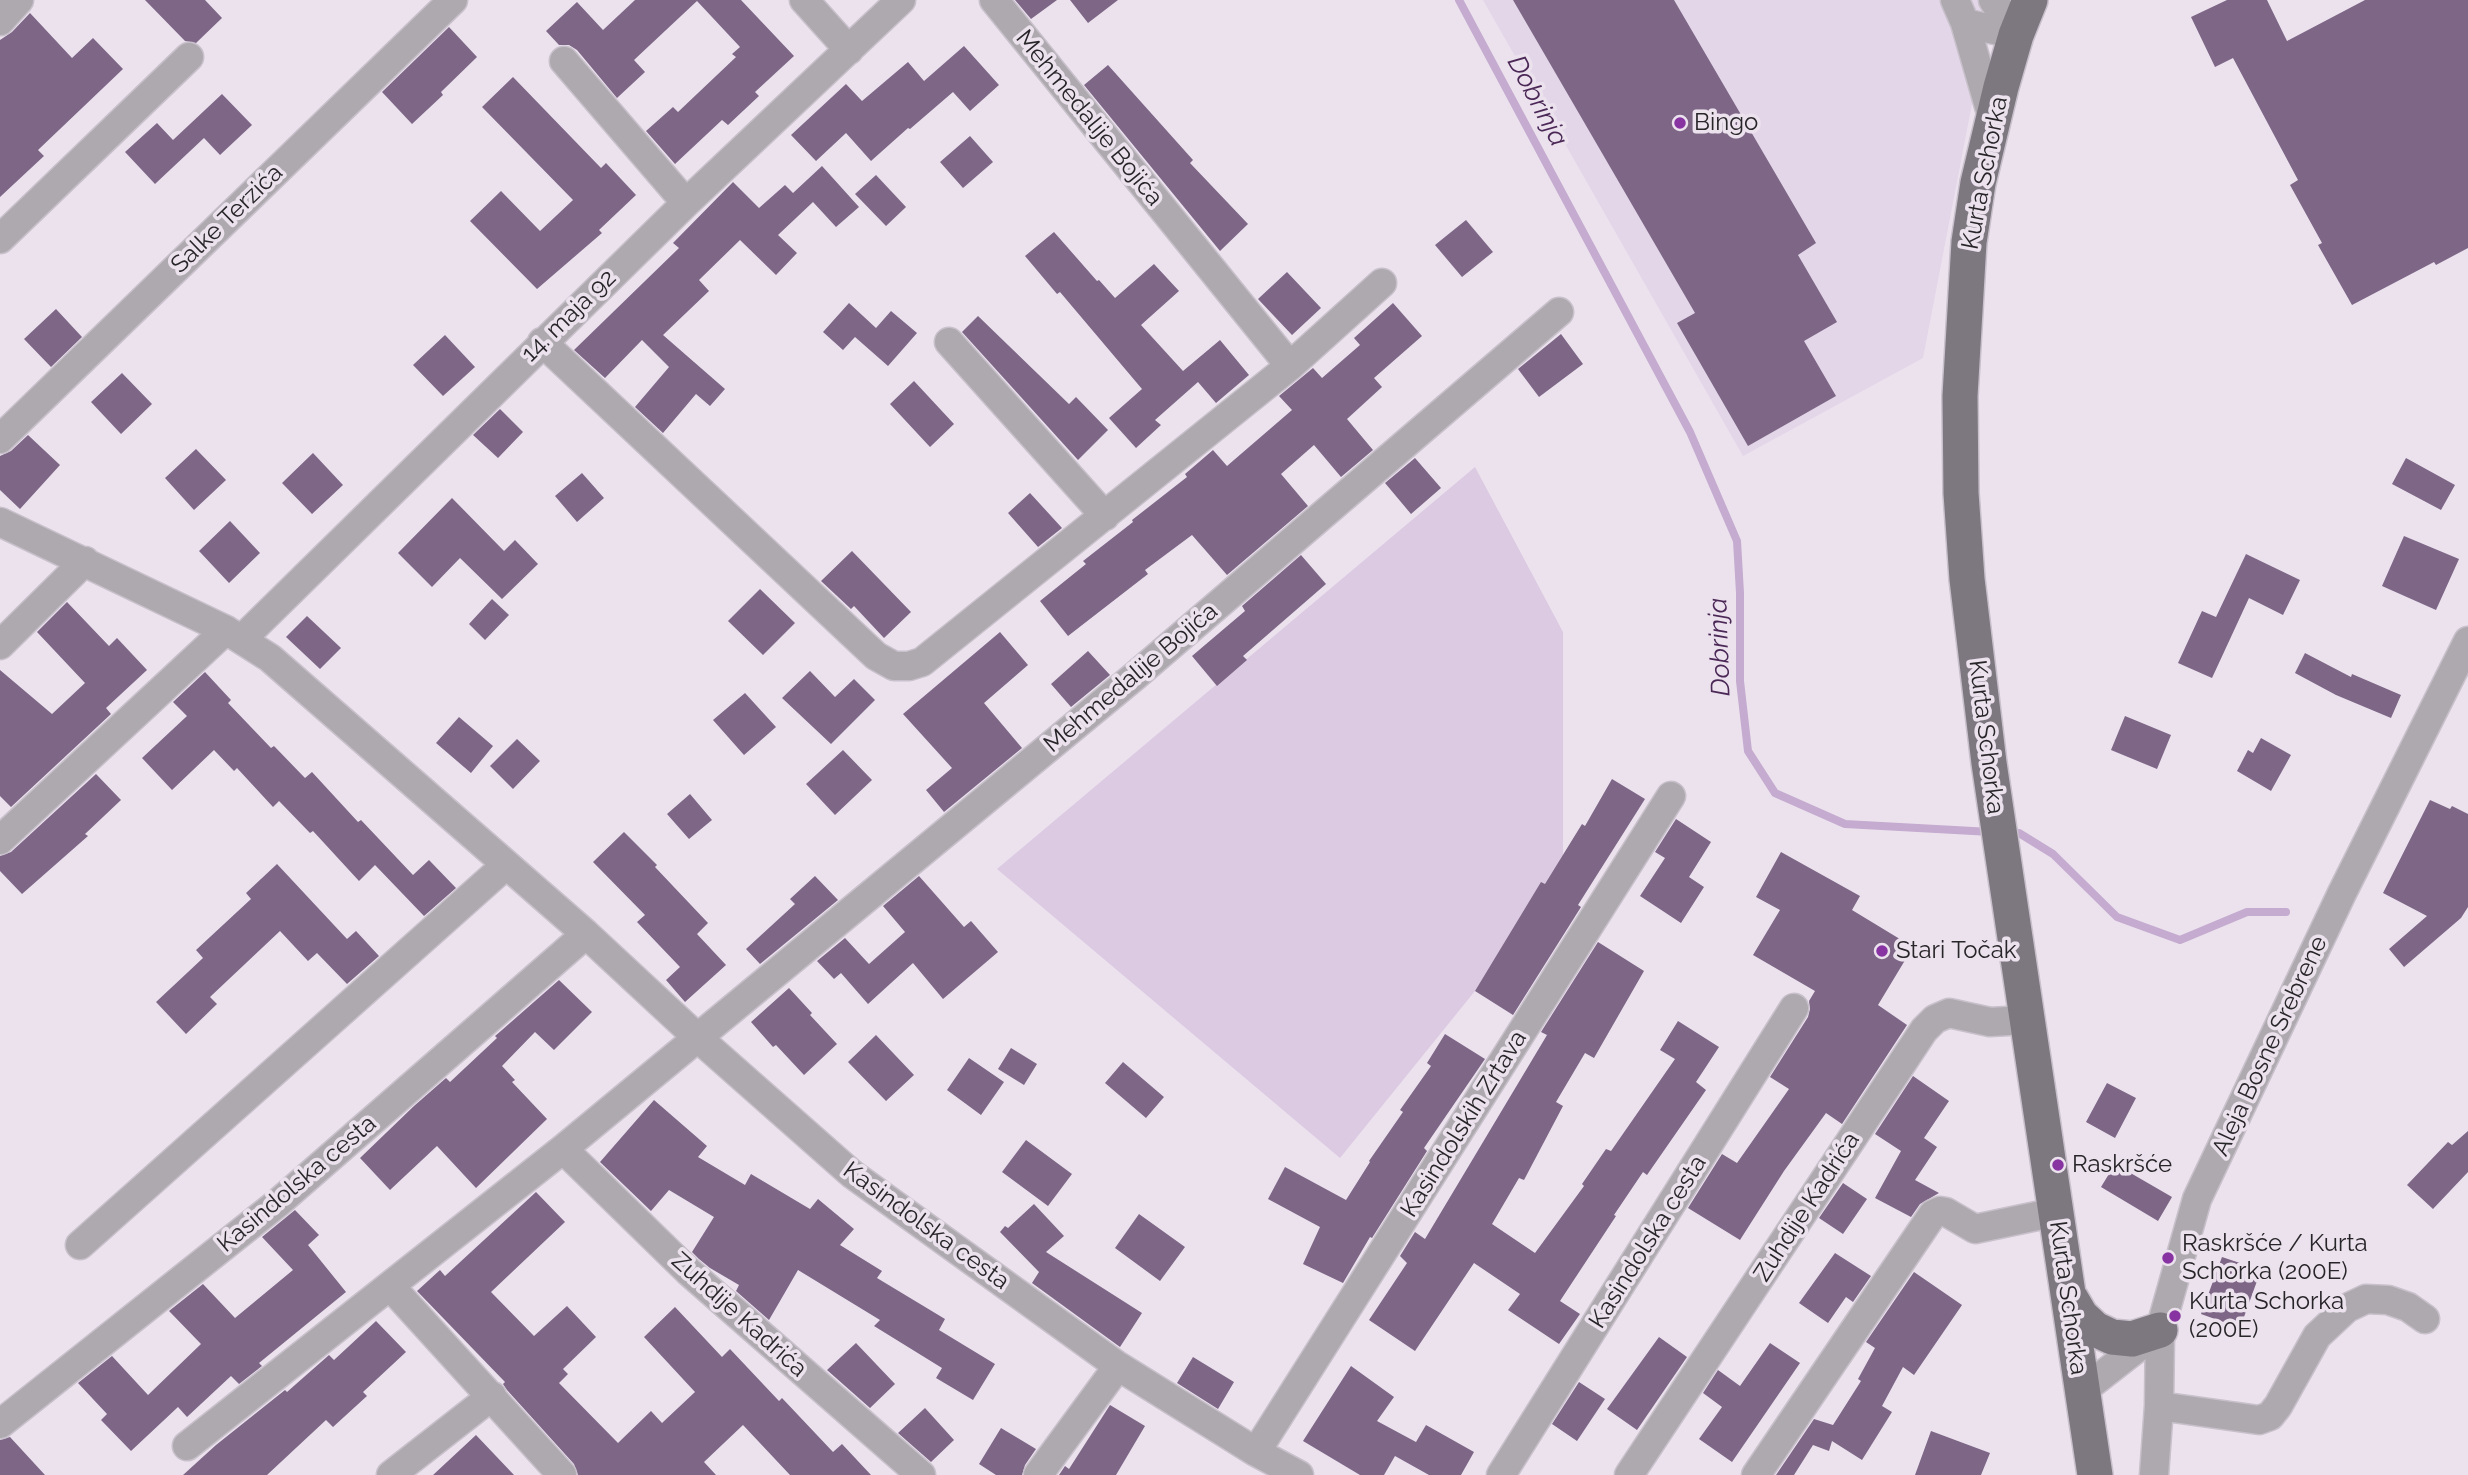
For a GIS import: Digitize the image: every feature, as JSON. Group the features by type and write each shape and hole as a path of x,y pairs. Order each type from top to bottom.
{"main road":[{"name":"Kurta Schorka","path":"2030,0 2016,34 1993,120 1978,183 1969,242 1960,396 1961,493 1967,579 2001,853 2071,1299 2095,1475"},
{"path":"2071,1299 2081,1316 2095,1329 2112,1337 2132,1339 2160,1330"}],"street":[{"path":"0,21 19,0"},
{"name":"Salke Terzića","path":"0,439 453,0"},
{"path":"804,0 849,50"},
{"name":"14. maja 92","path":"234,634 901,0"},
{"name":"Mehmedalije Bojića","path":"994,0 1290,366"},
{"path":"1993,0 2016,34"},
{"path":"1960,11 2016,34"},
{"path":"1960,11 1993,120"},
{"path":"0,239 189,57"},
{"path":"564,61 686,203"},
{"path":"542,342 876,656 894,666 909,666 922,662 1105,516 1290,366 1382,283"},
{"name":"Mehmedalije Bojića","path":"698,1038 1136,676 1559,312"},
{"path":"949,342 1105,516"},
{"name":"Kasindolska cesta","path":"0,522 234,634 270,658 586,934 698,1038 852,1174 1118,1366 1256,1452 1299,1475"},
{"path":"0,645 85,561"},
{"path":"0,840 234,634"},
{"name":"Aleja Bosne Srebrene","path":"2154,1475 2159,1406 2160,1330 2197,1199 2336,905 2468,641"},
{"name":"Kasindolskih Zrtava","path":"1256,1452 1671,796"},
{"path":"79,1244 506,864"},
{"name":"Kasindolska cesta","path":"0,1424 278,1202 586,934"},
{"name":"Kasindolska cesta","path":"1502,1475 1794,1009"},
{"name":"Zuhdije Kadrića","path":"1629,1475 1924,1030 1935,1018 1949,1013 1990,1022 2026,1020"},
{"path":"187,1446 391,1287 698,1038"},
{"name":"Zuhdije Kadrića","path":"563,1149 688,1271 921,1475"},
{"path":"1755,1475 1933,1214 1946,1212 1975,1229 2056,1213"},
{"path":"391,1287 562,1475"},
{"path":"2159,1406 2259,1420 2270,1416 2278,1406 2317,1336 2347,1308 2366,1300 2388,1300 2408,1307 2425,1319"},
{"path":"2082,1391 2160,1330"},
{"path":"1038,1475 1118,1366"},
{"path":"391,1475 492,1396"}],"shaded area":[{"path":"1483,0 1992,0 1923,358 1743,456"},
{"path":"1475,467 1563,632 1563,882 1340,1158 997,869"}],"building":[{"path":"145,0 205,0 222,18 196,43 185,41"},
{"path":"635,0 741,0 794,56 755,92 759,96 728,125 722,120 675,164 646,131 673,107 678,112 736,57 732,54 740,47 697,1 634,60 645,72 617,98 577,50 569,45 559,45 546,31 577,2 603,30"},
{"path":"1015,0 1057,0 1031,19"},
{"path":"1070,0 1118,0 1088,23"},
{"path":"1513,0 1674,0 1816,243 1798,255 1837,322 1804,341 1836,396 1748,446 1677,323 1695,313"},
{"path":"2227,0 2267,0 2287,41 2365,0 2468,0 2468,248 2436,265 2434,262 2352,305 2318,245 2322,243 2290,185 2298,180 2233,58 2215,67 2191,17"},
{"path":"30,13 72,58 93,38 123,69 38,150 44,156 0,197 0,40"},
{"path":"449,27 477,57 412,124 382,92"},
{"path":"964,46 999,85 970,111 953,92 871,161 846,133 816,161 791,135 846,84 862,101 908,62 924,81"},
{"path":"1108,65 1193,160 1190,163 1248,224 1220,251 1084,85"},
{"path":"513,77 601,168 606,163 636,195 599,230 602,233 537,289 470,221 501,191 540,231 573,200 482,107"},
{"path":"222,94 252,125 220,155 204,138 155,184 125,152 157,123 173,140"},
{"path":"970,136 993,162 963,188 940,162"},
{"path":"822,166 859,207 836,227 813,202 778,235 797,253 776,275 740,240 699,280 709,291 663,335 725,389 710,406 696,394 663,433 635,407 669,367 642,340 605,378 574,350 679,248 673,243 733,182 759,208 785,185 793,193"},
{"path":"876,175 906,207 886,226 855,194"},
{"path":"1466,220 1493,252 1462,277 1435,245"},
{"path":"1054,232 1115,298 1154,264 1179,291 1141,325 1183,371 1220,340 1249,375 1216,403 1198,382 1155,420 1161,425 1136,448 1109,418 1142,389 1060,292 1057,294 1025,256"},
{"path":"1287,272 1321,308 1292,335 1258,299"},
{"path":"849,303 876,328 891,311 917,333 888,366 855,337 843,350 823,332"},
{"path":"1393,303 1422,336 1374,378 1382,387 1347,419 1373,450 1341,477 1314,445 1281,474 1308,506 1227,575 1192,535 1145,570 1148,574 1068,636 1040,601 1086,564 1083,561 1187,477 1185,474 1213,450 1227,466 1292,410 1279,396 1313,368 1322,378 1360,345 1354,338"},
{"path":"56,309 82,337 51,367 24,339"},
{"path":"978,316 1069,404 1076,397 1108,430 1078,460 962,332"},
{"path":"1561,334 1583,364 1539,397 1518,369"},
{"path":"445,335 475,367 443,396 413,365"},
{"path":"122,373 152,404 121,434 91,402"},
{"path":"914,381 954,424 930,447 890,404"},
{"path":"500,409 523,432 498,458 473,435"},
{"path":"28,435 60,465 20,509 0,490 0,456 11,451"},
{"path":"196,449 226,480 194,510 165,478"},
{"path":"313,453 343,485 312,514 282,483"},
{"path":"1415,458 1441,488 1411,514 1385,483"},
{"path":"2406,458 2455,485 2441,510 2392,484"},
{"path":"582,473 604,498 577,522 555,496"},
{"path":"1030,493 1062,528 1038,547 1008,513"},
{"path":"452,498 504,551 515,540 538,564 502,599 460,558 432,587 398,553"},
{"path":"230,521 260,553 229,583 199,551"},
{"path":"2404,536 2459,559 2436,610 2382,586"},
{"path":"852,551 911,612 884,638 854,606 851,609 821,581"},
{"path":"2246,554 2300,580 2283,615 2249,598 2212,678 2178,663 2202,611 2216,617"},
{"path":"1301,555 1326,584 1243,656 1247,660 1217,686 1192,656 1245,611 1242,606"},
{"path":"760,589 795,623 763,655 728,621"},
{"path":"492,599 509,615 485,640 469,624"},
{"path":"67,602 109,646 117,638 147,670 106,708 111,714 11,807 0,796 0,670 52,714 85,683 37,632"},
{"path":"307,616 341,648 320,669 286,637"},
{"path":"1000,632 1028,665 984,703 1022,748 944,812 926,790 952,768 903,714"},
{"path":"1088,651 1110,675 1071,707 1051,684"},
{"path":"2305,653 2351,677 2352,674 2401,695 2391,718 2336,695 2295,673"},
{"path":"810,671 835,697 854,679 875,700 831,744 782,698"},
{"path":"205,672 231,700 228,703 271,748 274,746 305,778 312,772 358,822 361,820 413,875 429,860 456,888 424,916 375,865 359,881 313,831 310,833 279,801 273,807 237,768 234,771 214,750 172,790 142,758 187,716 173,702"},
{"path":"745,693 776,727 744,755 713,720"},
{"path":"2125,716 2171,735 2157,769 2111,750"},
{"path":"459,717 493,746 471,773 436,743"},
{"path":"2261,738 2291,755 2271,791 2237,771 2248,750 2253,753"},
{"path":"517,739 540,761 513,789 490,766"},
{"path":"843,750 872,780 835,815 806,784"},
{"path":"96,774 121,800 85,834 88,836 22,894 0,871 0,856 11,852"},
{"path":"1612,779 1645,799 1513,1015 1475,991 1541,882 1545,884 1582,824 1585,826"},
{"path":"690,794 712,820 689,839 667,814"},
{"path":"2430,800 2468,814 2468,907 2461,918 2404,967 2389,949 2427,916 2383,893"},
{"path":"1676,819 1711,842 1689,877 1704,887 1681,923 1640,896 1665,858 1655,852"},
{"path":"624,832 708,923 697,934 726,965 685,1002 666,980 680,967 637,922 645,915 593,862"},
{"path":"1781,852 1860,896 1852,910 1913,947 1878,1005 1907,1025 1842,1124 1826,1113 1784,1171 1740,1240 1688,1208 1722,1154 1737,1163 1789,1089 1770,1077 1808,1017 1809,1001 1815,991 1753,955 1780,910 1756,897"},
{"path":"277,864 347,939 356,931 379,956 347,984 317,953 308,961 280,931 210,997 217,1004 186,1034 156,1002 203,958 196,950 251,899 246,893"},
{"path":"815,876 838,900 760,964 746,949 795,904 790,899"},
{"path":"919,876 964,927 971,921 998,952 943,999 913,963 868,1004 841,973 834,979 817,961 845,938 869,964 905,932 883,906"},
{"path":"1598,942 1644,971 1594,1058 1585,1053 1556,1102 1563,1106 1524,1180 1519,1178 1492,1224 1535,1253 1584,1186 1582,1184 1606,1149 1611,1151 1675,1059 1660,1050 1678,1021 1719,1047 1696,1082 1706,1090 1647,1175 1643,1172 1560,1301 1580,1314 1559,1344 1508,1310 1520,1294 1474,1263 1415,1351 1369,1320 1407,1263 1400,1256 1415,1232 1425,1239 1547,1035 1541,1032"},
{"path":"559,980 592,1012 554,1050 535,1032 502,1066 515,1080 512,1082 547,1119 476,1188 437,1146 390,1190 360,1158 446,1078 450,1082 497,1038 495,1036"},
{"path":"789,988 837,1044 804,1075 776,1045 773,1047 751,1022"},
{"path":"1445,1034 1485,1059 1424,1148 1427,1151 1343,1283 1303,1264 1320,1227 1268,1199 1285,1167 1346,1200 1403,1112 1400,1110 1431,1066 1427,1063"},
{"path":"876,1035 914,1075 886,1101 848,1062"},
{"path":"1011,1048 1037,1064 1024,1085 998,1069"},
{"path":"969,1058 1004,1082 981,1115 947,1090"},
{"path":"1123,1062 1164,1097 1146,1118 1105,1083"},
{"path":"1913,1076 1949,1101 1924,1138 1937,1147 1915,1180 1939,1193 1920,1204 1911,1217 1875,1198 1901,1151 1875,1134"},
{"path":"2107,1083 2136,1098 2115,1138 2086,1122"},
{"path":"654,1100 707,1146 698,1157 745,1185 751,1174 810,1209 818,1199 854,1229 840,1245 882,1271 877,1278 945,1319 939,1330 995,1364 973,1400 936,1378 942,1368 874,1326 880,1320 798,1270 769,1320 736,1291 739,1285 699,1259 692,1252 714,1217 669,1190 651,1211 600,1162"},
{"path":"2468,1131 2468,1172 2433,1209 2407,1185 2448,1142 2452,1145"},
{"path":"1026,1140 1072,1174 1048,1206 1002,1172"},
{"path":"2115,1164 2172,1197 2158,1221 2101,1187"},
{"path":"1843,1183 1867,1199 1843,1234 1819,1218"},
{"path":"536,1192 565,1222 491,1292 534,1336 567,1306 596,1337 563,1369 568,1374 559,1383 618,1443 651,1411 662,1423 695,1392 644,1337 675,1307 722,1357 730,1349 779,1401 782,1398 833,1452 842,1444 871,1475 790,1475 743,1425 704,1462 716,1475 578,1475 574,1464 507,1390 503,1384 505,1382 417,1291 440,1270 445,1276"},
{"path":"1034,1204 1064,1236 1046,1252 1142,1313 1120,1347 1032,1283 1039,1272 1000,1232"},
{"path":"295,1210 319,1235 308,1245 346,1292 259,1363 262,1366 239,1384 231,1376 187,1417 178,1407 131,1451 101,1420 107,1414 78,1383 112,1356 148,1395 201,1344 169,1311 203,1284 235,1318 293,1270 262,1237"},
{"path":"1139,1214 1185,1247 1160,1281 1115,1248"},
{"path":"1835,1253 1871,1276 1853,1302 1846,1297 1828,1323 1799,1303"},
{"path":"2222,1257 2261,1270 2240,1328 2201,1314"},
{"path":"1914,1272 1962,1305 1914,1375 1903,1367 1882,1406 1892,1412 1862,1460 1832,1441 1829,1451 1813,1445 1794,1475 1776,1475 1814,1419 1833,1425 1861,1381 1858,1379 1875,1348 1866,1342"},
{"path":"376,1321 406,1352 363,1392 367,1396 333,1427 326,1420 267,1475 183,1475 216,1445 285,1390 287,1392 329,1355 334,1360"},
{"path":"1659,1337 1687,1357 1637,1430 1607,1409"},
{"path":"856,1343 895,1384 870,1408 827,1370"},
{"path":"1770,1343 1800,1363 1732,1462 1699,1439 1722,1407 1703,1393 1718,1370 1740,1386"},
{"path":"1193,1357 1234,1382 1218,1409 1177,1383"},
{"path":"1351,1366 1394,1397 1377,1421 1416,1442 1426,1425 1474,1452 1461,1475 1429,1475 1395,1456 1384,1475 1360,1475 1303,1441"},
{"path":"1579,1382 1605,1399 1577,1441 1552,1424"},
{"path":"1110,1405 1145,1426 1116,1475 1059,1475 1065,1466 1069,1469"},
{"path":"925,1408 954,1440 931,1462 898,1433"},
{"path":"1001,1428 1036,1449 1022,1475 996,1475 979,1464"},
{"path":"1931,1431 1990,1453 1981,1475 1915,1475"},
{"path":"476,1435 514,1475 433,1475"},
{"path":"10,1437 45,1475 0,1475 0,1440"}],"waterway":[{"name":"Dobrinja","path":"1459,0 1690,432 1737,541 1740,681 1748,751 1775,793 1845,824 1991,832"},
{"name":"Dobrinja","path":"2007,833 2019,833 2053,854 2117,917 2180,940 2247,912 2286,912"}],"place":[{"name":"Bingo","path":"1680,123"},
{"name":"Stari Točak","path":"1882,951"},
{"name":"Raskršće","path":"2058,1165"},
{"name":"Raskršće / Kurta Schorka (200E)","path":"2168,1258"},
{"name":"Kurta Schorka (200E)","path":"2175,1316"}]}
